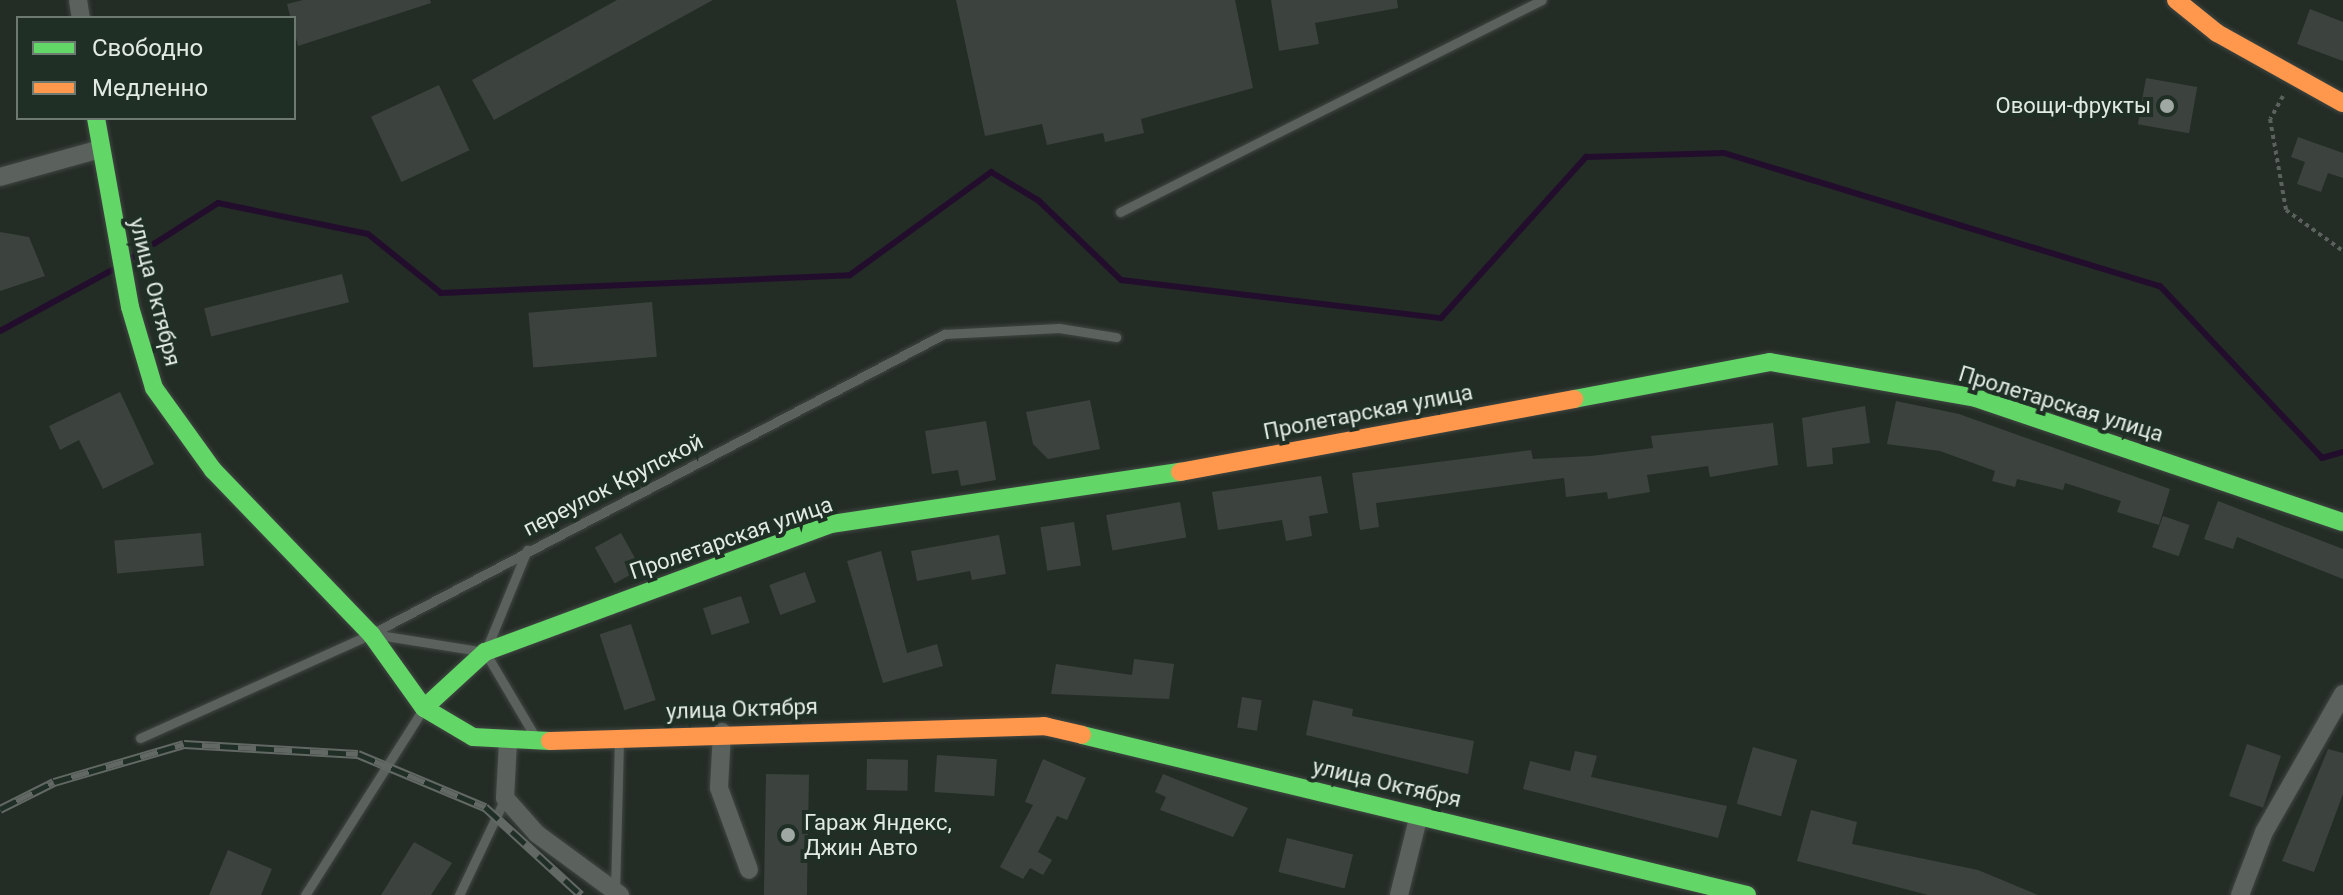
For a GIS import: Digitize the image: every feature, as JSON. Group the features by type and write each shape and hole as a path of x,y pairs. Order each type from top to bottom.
{"street":[{"path":"2176,0 2292,80 2343,103"},
{"name":"улица Октября","path":"96,120 130,307 154,388 213,470 371,634 424,708 473,737 508,742 722,732 1044,726 1747,895"},
{"path":"0,177 100,149"},
{"name":"Пролетарская улица","path":"424,708 485,652 831,524 1110,485 1770,362 1976,398 2343,522"},
{"path":"2240,895 2264,832 2343,694"},
{"path":"722,732 719,788 749,870"},
{"path":"508,742 505,798 537,834 616,894"},
{"path":"1399,895 1419,815"}],"lane":[{"path":"1120,212 1542,0"},
{"name":"переулок Крупской","path":"140,738 371,634 944,334 1059,328 1116,337"},
{"path":"527,550 485,652 512,708 539,741"},
{"path":"371,634 485,652"},
{"path":"305,895 424,708"},
{"path":"616,894 619,739"},
{"path":"459,895 505,798"}],"path":[{"path":"2292,80 2270,119 2286,210 2343,251"}],"building":[{"path":"303,0 430,0 431,3 298,46 296,16 290,16 287,4"},
{"path":"617,0 713,0 494,120 472,80"},
{"path":"956,0 1235,0 1253,88 1141,119 1144,133 1105,142 1103,133 1047,145 1042,124 985,136"},
{"path":"1271,0 1397,0 1398,8 1315,23 1319,44 1279,51"},
{"path":"2310,9 2343,22 2343,61 2297,44"},
{"name":"Овощи-фрукты","path":"2146,78 2197,87 2189,133 2138,124"},
{"path":"439,85 469,150 401,182 371,117"},
{"path":"2298,137 2343,153 2343,178 2328,173 2321,192 2297,184 2305,162 2291,157"},
{"path":"0,232 29,237 45,276 0,291"},
{"path":"342,274 349,302 211,336 204,308"},
{"path":"652,302 657,357 533,368 528,313"},
{"path":"120,392 154,464 103,489 79,440 60,450 49,426"},
{"path":"1090,400 1100,449 1048,459 1033,444 1026,412"},
{"path":"1896,401 1959,414 2170,489 2159,525 2117,512 2121,501 2065,483 2063,490 2017,479 2015,487 1992,481 1995,471 1940,451 1887,444"},
{"path":"1865,406 1870,443 1832,448 1833,464 1807,467 1802,418"},
{"path":"986,421 996,480 961,486 958,470 932,474 925,431"},
{"path":"1773,423 1778,465 1710,477 1708,466 1647,475 1650,492 1608,499 1607,492 1566,497 1564,478 1376,503 1379,527 1360,530 1352,473 1531,450 1533,459 1591,456 1653,448 1651,436"},
{"path":"1321,476 1328,513 1309,516 1312,536 1286,541 1282,520 1218,530 1212,492"},
{"path":"2218,501 2343,549 2343,579 2237,537 2233,549 2204,539"},
{"path":"1180,502 1186,537 1112,550 1106,515"},
{"path":"2163,516 2189,525 2179,556 2152,547"},
{"path":"1074,522 1081,565 1047,571 1040,527"},
{"path":"201,533 204,566 117,573 114,541"},
{"path":"621,533 641,569 615,583 595,548"},
{"path":"999,535 1006,574 972,580 970,571 917,581 911,551"},
{"path":"881,551 907,653 937,644 943,666 883,683 847,561"},
{"path":"805,572 816,602 780,615 769,585"},
{"path":"741,596 750,623 712,635 703,608"},
{"path":"631,624 656,700 624,710 600,634"},
{"path":"1134,659 1174,664 1169,699 1051,694 1056,664 1132,675"},
{"path":"1242,697 1262,700 1257,731 1237,728"},
{"path":"1313,700 1353,709 1352,716 1474,741 1468,774 1306,735"},
{"path":"2247,744 2281,756 2263,808 2229,796"},
{"path":"1753,747 1797,760 1781,816 1737,804"},
{"path":"2328,749 2343,753 2343,794 2314,872 2282,861"},
{"path":"1575,751 1597,756 1591,777 1727,806 1718,838 1523,789 1530,761 1570,771"},
{"path":"937,755 997,759 994,796 934,792"},
{"path":"867,759 908,760 907,791 866,790"},
{"path":"1043,759 1086,778 1067,820 1057,816 1038,852 1052,860 1043,875 1030,868 1023,879 1000,867 1033,805 1025,802"},
{"name":"Гараж Яндекс, Джин Авто","path":"766,774 809,775 807,895 764,895"},
{"path":"1163,774 1248,808 1233,837 1160,810 1166,797 1155,792"},
{"path":"1811,810 1857,822 1852,844 1978,870 2038,895 1928,895 1797,861"},
{"path":"1287,838 1353,854 1345,888 1279,872"},
{"path":"414,842 452,863 431,895 381,895"},
{"path":"228,850 272,869 261,895 209,895"}],"waterway":[{"path":"127,261 218,203 368,234 441,293 850,275 991,172 1039,201 1121,280 1441,318 1586,157 1724,153 2160,286 2322,458 2343,452"},
{"path":"0,331 114,269"}],"railway":[{"path":"0,809 54,782 184,744 358,754 485,807 581,895"}],"traffic: fast":[{"path":"96,120 130,307 154,388 213,470 371,634 424,708 473,737 550,741"},
{"path":"1574,399 1770,362 1976,398 2343,522"},
{"path":"424,708 485,652 831,524 1180,472"},
{"path":"1082,735 1747,895"}],"traffic: slow":[{"path":"2176,0 2217,33 2343,103"},
{"path":"1180,472 1574,399"},
{"path":"550,741 1044,726 1082,735"}],"place":[{"name":"Овощи-фрукты","path":"2167,106"},
{"name":"Гараж Яндекс, Джин Авто","path":"788,835"}]}
